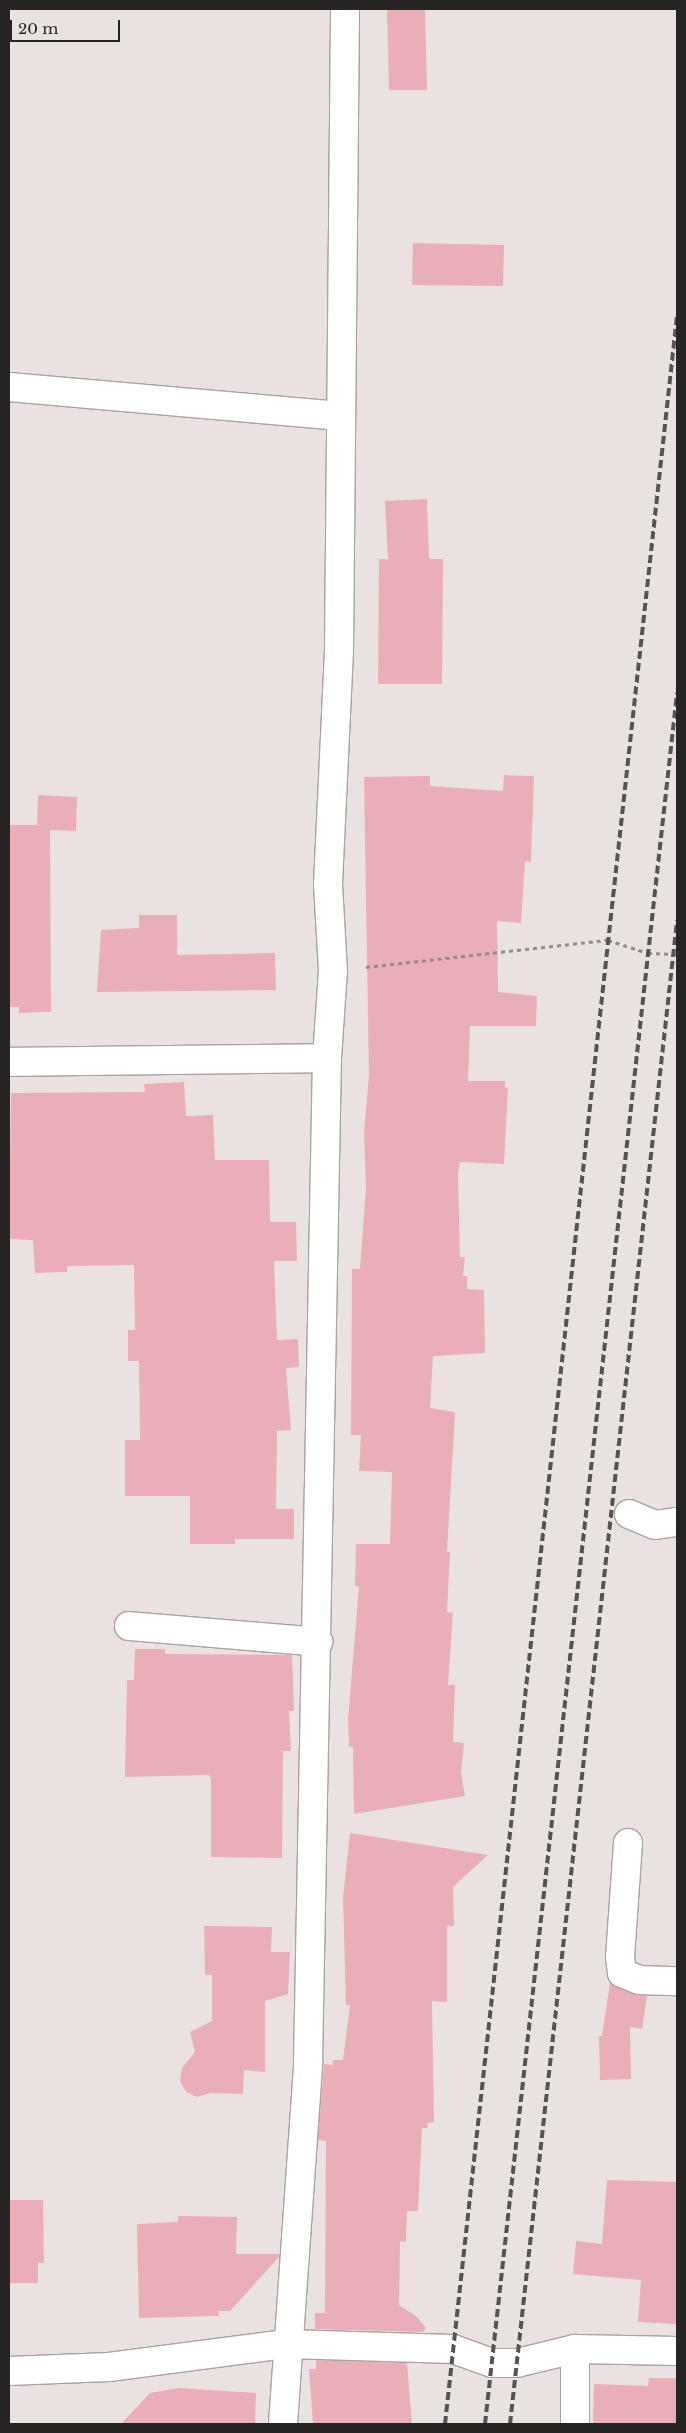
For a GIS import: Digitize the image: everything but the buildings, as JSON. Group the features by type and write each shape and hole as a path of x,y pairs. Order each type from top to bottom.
{"street":[{"path":"283,2424 287,2344 308,2063 318,1642 327,1058 333,970 328,884 340,649 345,9"},
{"path":"9,388 341,416"},
{"path":"9,1062 327,1058"},
{"path":"629,1514 655,1525 677,1522"},
{"path":"129,1626 318,1642"},
{"path":"628,1843 620,1957 622,1973 639,1980 677,1981"},
{"path":"9,2371 109,2368 287,2344 453,2349 492,2363 517,2363 575,2349 677,2351"},
{"path":"575,2349 575,2424"}],"path":[{"path":"333,970 608,940 648,953 677,954"}],"railway":[{"path":"445,2424 677,316"},
{"path":"485,2424 677,693"},
{"path":"510,2424 677,920"}]}
